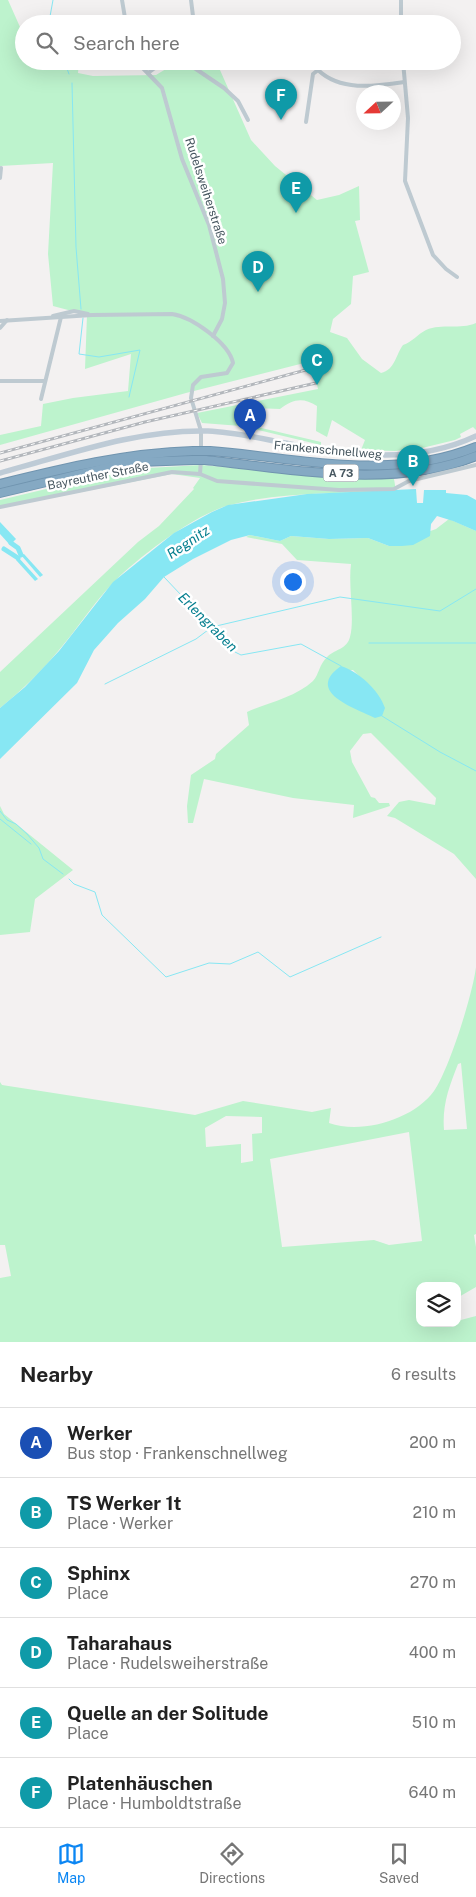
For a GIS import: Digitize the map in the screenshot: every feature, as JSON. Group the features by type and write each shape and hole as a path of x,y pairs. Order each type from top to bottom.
{"highway":[{"name":"Frankenschnellweg","path":"0,484 108,458 153,452 210,451 381,467 431,461 476,447"},
{"name":"Frankenschnellweg","path":"0,493 110,467 140,462 205,460 321,471 377,474 423,470 476,456"}],"main road":[{"path":"0,472 135,438 172,432 201,431 239,434 349,454 388,456 444,448 476,436"}],"street":[{"path":"122,0 124,15"},
{"path":"191,0 193,15"},
{"path":"401,0 401,15"},
{"name":"Rudelsweiherstraße","path":"143,70 148,73 162,88 168,103 182,159 209,225 223,279 225,303 222,318 213,336"},
{"path":"148,73 152,70"},
{"path":"197,70 224,88 238,101 248,120"},
{"path":"306,122 313,74 318,70 330,79 361,86 404,82"},
{"path":"404,70 408,118 405,181 433,255 456,277"},
{"path":"0,178 1,168"},
{"path":"0,320 51,316 74,311 92,315"},
{"path":"51,316 177,315 190,320 213,336 229,354 233,364 231,370 227,373 201,377 192,385 191,398 201,431 200,474"},
{"path":"41,399 61,317"},
{"path":"0,328 7,320"},
{"path":"0,380 45,382"},
{"name":"Bayreuther Straße","path":"0,507 165,473 200,474 217,481 358,491 394,489 409,481 476,465"}],"green space":[{"path":"0,0 8,0 15,16 15,70 78,70 78,73 93,76 156,75 164,70 220,70 251,140 275,166 317,200 339,195 359,186 360,220 355,221 369,272 353,276 351,304 333,319 330,332 347,338 362,359 381,373 389,369 403,345 426,330 476,323 476,430 473,427 460,434 461,437 455,440 422,448 395,451 361,450 365,440 332,420 327,437 316,431 317,406 303,400 294,401 280,409 252,408 242,411 240,423 321,442 321,445 241,426 202,423 197,413 318,389 312,361 186,393 0,445 0,435 41,426 43,404 128,391 131,354 85,369 87,315 53,306 48,254 53,163 0,166"},
{"path":"201,465 357,479 394,479 396,491 271,497 230,505 201,517 169,537 114,582 45,666 24,688 0,708 0,672 138,542 159,526 194,489 200,478 172,474 0,508 0,500 130,469"},
{"path":"449,519 476,531 476,879 454,854 395,818 387,816 399,802 409,800 435,805 436,798 371,733 363,734 350,751 352,762 371,797 375,798 379,803 389,803 390,806 353,818 354,805 293,798 204,779 193,823 188,823 187,806 191,775 215,759 216,754 249,725 247,712 306,687 315,679 325,659 344,646 350,637 352,621 351,564 297,560 282,544 246,537 250,535 280,541 291,536 329,539 368,538 389,546 436,529","holes":["353,670 365,682 334,671"]},
{"path":"0,806 4,814 73,870 35,899 30,932 0,935"},
{"path":"476,967 476,1234 474,1235 476,1247 476,1287 461,1296 461,1282 416,1282 416,1327 461,1327 461,1320 476,1316 476,1342 0,1342 0,1278 11,1276 5,1245 0,1245 0,1082 2,1085 195,1115 243,1101 312,1112 331,1108 329,1123 342,1126 371,1126 401,1117 414,1110 434,1091 453,1049 465,1012","holes":["461,1063 467,1129 444,1130 444,1112 447,1096 458,1064","226,1116 262,1117 262,1133 252,1134 253,1161 241,1163 241,1144 206,1147 205,1128","409,1132 422,1241 389,1245 374,1240 282,1247 270,1159"]}],"water":[{"name":"Regnitz","path":"416,489 417,503 423,503 424,490 446,490 446,493 467,495 476,500 476,531 437,516 431,524 430,536 413,545 389,546 368,538 329,539 291,536 280,541 250,535 231,540 193,559 164,577 145,599 118,623 94,650 77,683 0,759 0,708 25,687 59,651 113,582 174,533 228,505 307,494"},
{"path":"0,522 16,539 10,545 0,534"},
{"path":"24,554 43,575 40,577 21,555"},
{"path":"18,557 38,579 35,581 16,560"},
{"path":"341,666 361,677 373,688 385,708 382,716 375,718 356,709 337,698 330,691 328,684 331,675"}],"waterway":[{"path":"50,15 53,0"},
{"path":"67,70 69,74"},
{"path":"72,83 76,247 81,309"},
{"path":"83,318 79,354 99,357 140,350 129,397"},
{"path":"11,543 18,548 21,555"},
{"path":"4,549 18,558"},
{"name":"Erlengraben","path":"164,577 235,652 241,655 301,644 341,666"},
{"path":"105,684 196,639 212,627 340,597 440,611 476,589"},
{"path":"369,643 476,643"},
{"name":"Erlengraben","path":"382,716 440,752 476,771"},
{"path":"0,811 7,820 16,824 27,834 39,848 43,859 63,874"},
{"path":"0,819 31,844"},
{"path":"69,879 74,884 95,892 102,915 166,977 209,963 230,964 258,952 290,977 381,937"}],"railway":[{"path":"0,453 313,368"},
{"path":"0,461 145,422 316,383"}],"place":[{"name":"Platenhäuschen","path":"281,120"},
{"name":"Quelle an der Solitude","path":"296,213"},
{"name":"Taharahaus","path":"258,292"},
{"name":"Sphinx","path":"317,385"},
{"name":"Werker","path":"250,440"},
{"name":"TS Werker 1t","path":"413,486"}]}
